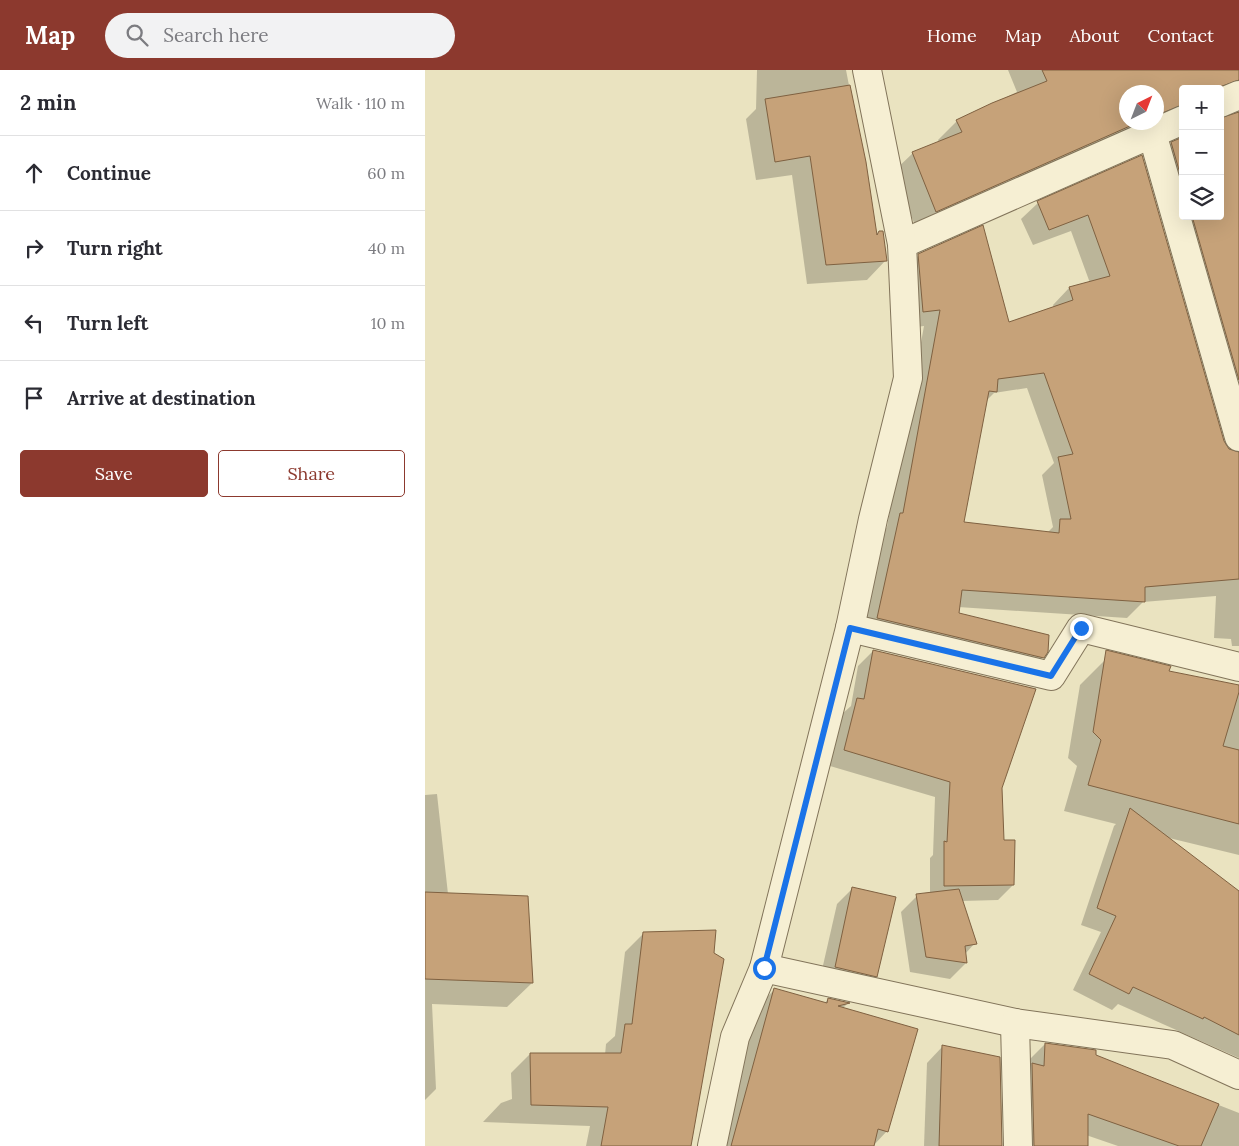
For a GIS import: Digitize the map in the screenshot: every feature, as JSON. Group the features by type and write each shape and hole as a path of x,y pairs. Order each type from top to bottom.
{"street":[{"path":"712,1146 735,1037 764,968 850,628 873,519 908,378 902,244 867,70"},
{"path":"1224,101 1239,95"},
{"path":"902,244 1179,122"},
{"path":"1152,133 1239,437"},
{"path":"850,628 1051,676 1081,628 1239,667"},
{"path":"764,968 1015,1022 1173,1045 1239,1074"},
{"path":"1015,1022 1018,1146"}],"building":[{"path":"1042,70 1239,70 1239,80 1224,85 1179,85 1179,107 1164,112 1164,85 1119,85 1119,130 1121,130 936,212 912,152 962,132 956,120 1047,81"},
{"path":"850,85 866,162 877,235 879,231 883,231 887,261 826,265 810,156 775,162 765,99"},
{"path":"1239,112 1239,380 1193,220 1224,220 1224,117"},
{"path":"1179,139 1179,170 1171,142"},
{"path":"1142,155 1224,441 1229,449 1239,452 1239,579 1145,587 1145,602 962,590 959,613 1049,635 1048,652 1044,658 877,618 900,513 903,513 940,310 923,312 918,254 983,225 1009,322 1073,300 1069,287 1110,276 1088,215 1049,230 1037,201","holes":["1044,373 1073,454 1058,457 1071,519 1060,519 1059,533 964,522 989,391 997,392 998,379"]},
{"path":"873,650 1036,689 1002,788 1004,840 1015,840 1014,885 944,886 944,841 947,842 950,782 844,750 857,698 864,699"},
{"path":"1106,650 1171,666 1169,671 1239,685 1239,692 1223,746 1239,750 1239,824 1088,785 1101,740 1093,732"},
{"path":"1130,808 1239,891 1239,1035 1204,1017 1203,1019 1133,987 1129,994 1089,974 1116,916 1097,908"},
{"path":"852,887 896,897 877,977 835,967"},
{"path":"959,889 977,944 965,946 967,963 926,957 916,894"},
{"path":"425,892 528,896 533,983 425,979"},
{"path":"716,930 714,953 724,959 691,1146 601,1146 608,1107 531,1105 530,1053 621,1053 625,1024 632,1024 643,932"},
{"path":"774,988 827,1003 828,998 850,1003 838,1006 918,1029 888,1132 878,1129 874,1146 731,1146"},
{"path":"1045,1043 1096,1050 1096,1055 1219,1104 1201,1146 1179,1146 1088,1114 1088,1146 1034,1146 1032,1063 1044,1066"},
{"path":"942,1045 1000,1057 1002,1146 939,1146"}],"route":[{"path":"764,968 850,628 1051,676 1081,628"}]}
